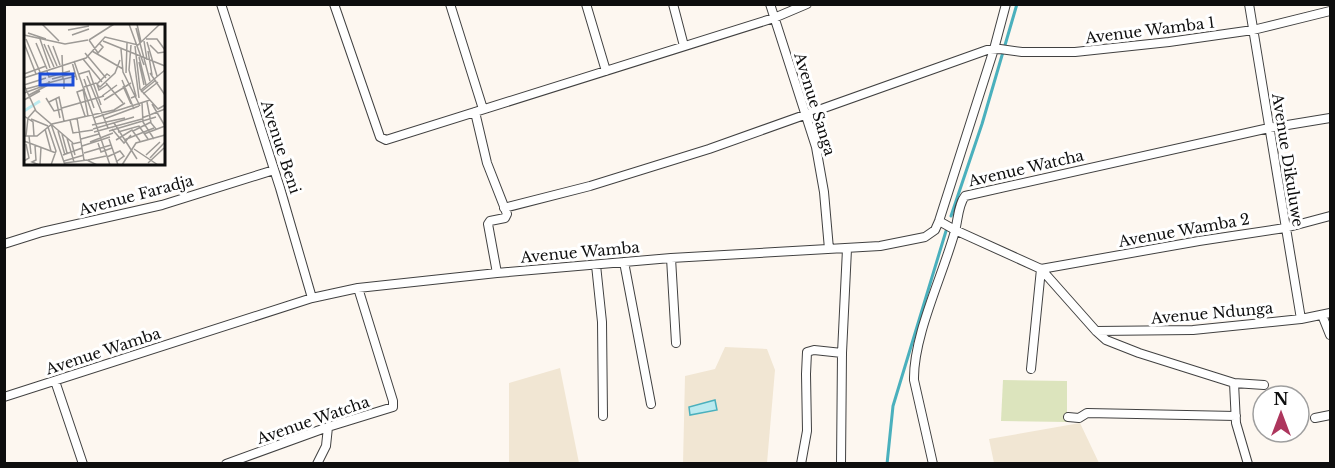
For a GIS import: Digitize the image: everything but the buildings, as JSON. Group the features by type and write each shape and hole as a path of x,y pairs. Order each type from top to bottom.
{"street":[{"name":"Avenue Beni","path":"221,4 312,298"},
{"path":"334,4 380,139 389,140 774,18 807,4"},
{"path":"450,4 479,110 487,163 507,216 490,220 488,224 497,273"},
{"path":"586,4 606,71"},
{"path":"673,4 684,46"},
{"name":"Avenue Sanga","path":"770,4 807,115 820,168 829,249"},
{"path":"1006,4 1000,50 939,220 955,230 1041,269 1106,340 1124,348 1234,383 1251,384"},
{"name":"Avenue Dikuluwe","path":"1250,4 1301,319"},
{"name":"Avenue Wamba 1","path":"504,208 658,165 807,115 970,55 1000,50 1075,52 1217,36 1253,30 1330,11"},
{"name":"Avenue Watcha","path":"933,464 914,380 914,367 918,346 955,230 962,200 967,195 1269,128 1330,118"},
{"name":"Avenue Faradja","path":"4,244 42,232 162,205 274,170"},
{"name":"Avenue Wamba 2","path":"1041,269 1285,228 1330,216"},
{"name":"Avenue Wamba","path":"4,398 312,298 358,288 671,258 847,249 916,240 932,232 939,220"},
{"path":"842,464 842,353 847,249"},
{"path":"671,258 676,343"},
{"path":"624,262 651,404"},
{"path":"596,265 602,322 603,416"},
{"path":"1031,369 1041,269"},
{"name":"Avenue Watcha","path":"226,464 328,427 390,409 393,405 358,288"},
{"path":"1326,314 1330,335"},
{"name":"Avenue Ndunga","path":"1096,331 1193,330 1301,319 1326,314"},
{"path":"801,464 807,430 807,352 814,350 842,353"},
{"path":"55,381 83,464"},
{"path":"1234,383 1239,439 1248,464"},
{"path":"1068,417 1081,417 1087,413 1236,416"},
{"path":"1316,418 1330,415"},
{"path":"317,464 326,446 328,427"}],"shaded area":[{"path":"725,347 767,349 775,370 767,463 683,464 685,376 715,369"},
{"path":"560,368 579,463 509,463 509,383"},
{"path":"1080,423 1099,463 994,463 989,439"}],"green space":[{"path":"1003,380 1067,381 1067,422 1001,421"}],"water":[{"path":"715,400 717,410 690,415 689,407"}],"waterway":[{"path":"951,216 982,124 1017,4"},
{"path":"887,464 893,406 946,231"}]}
